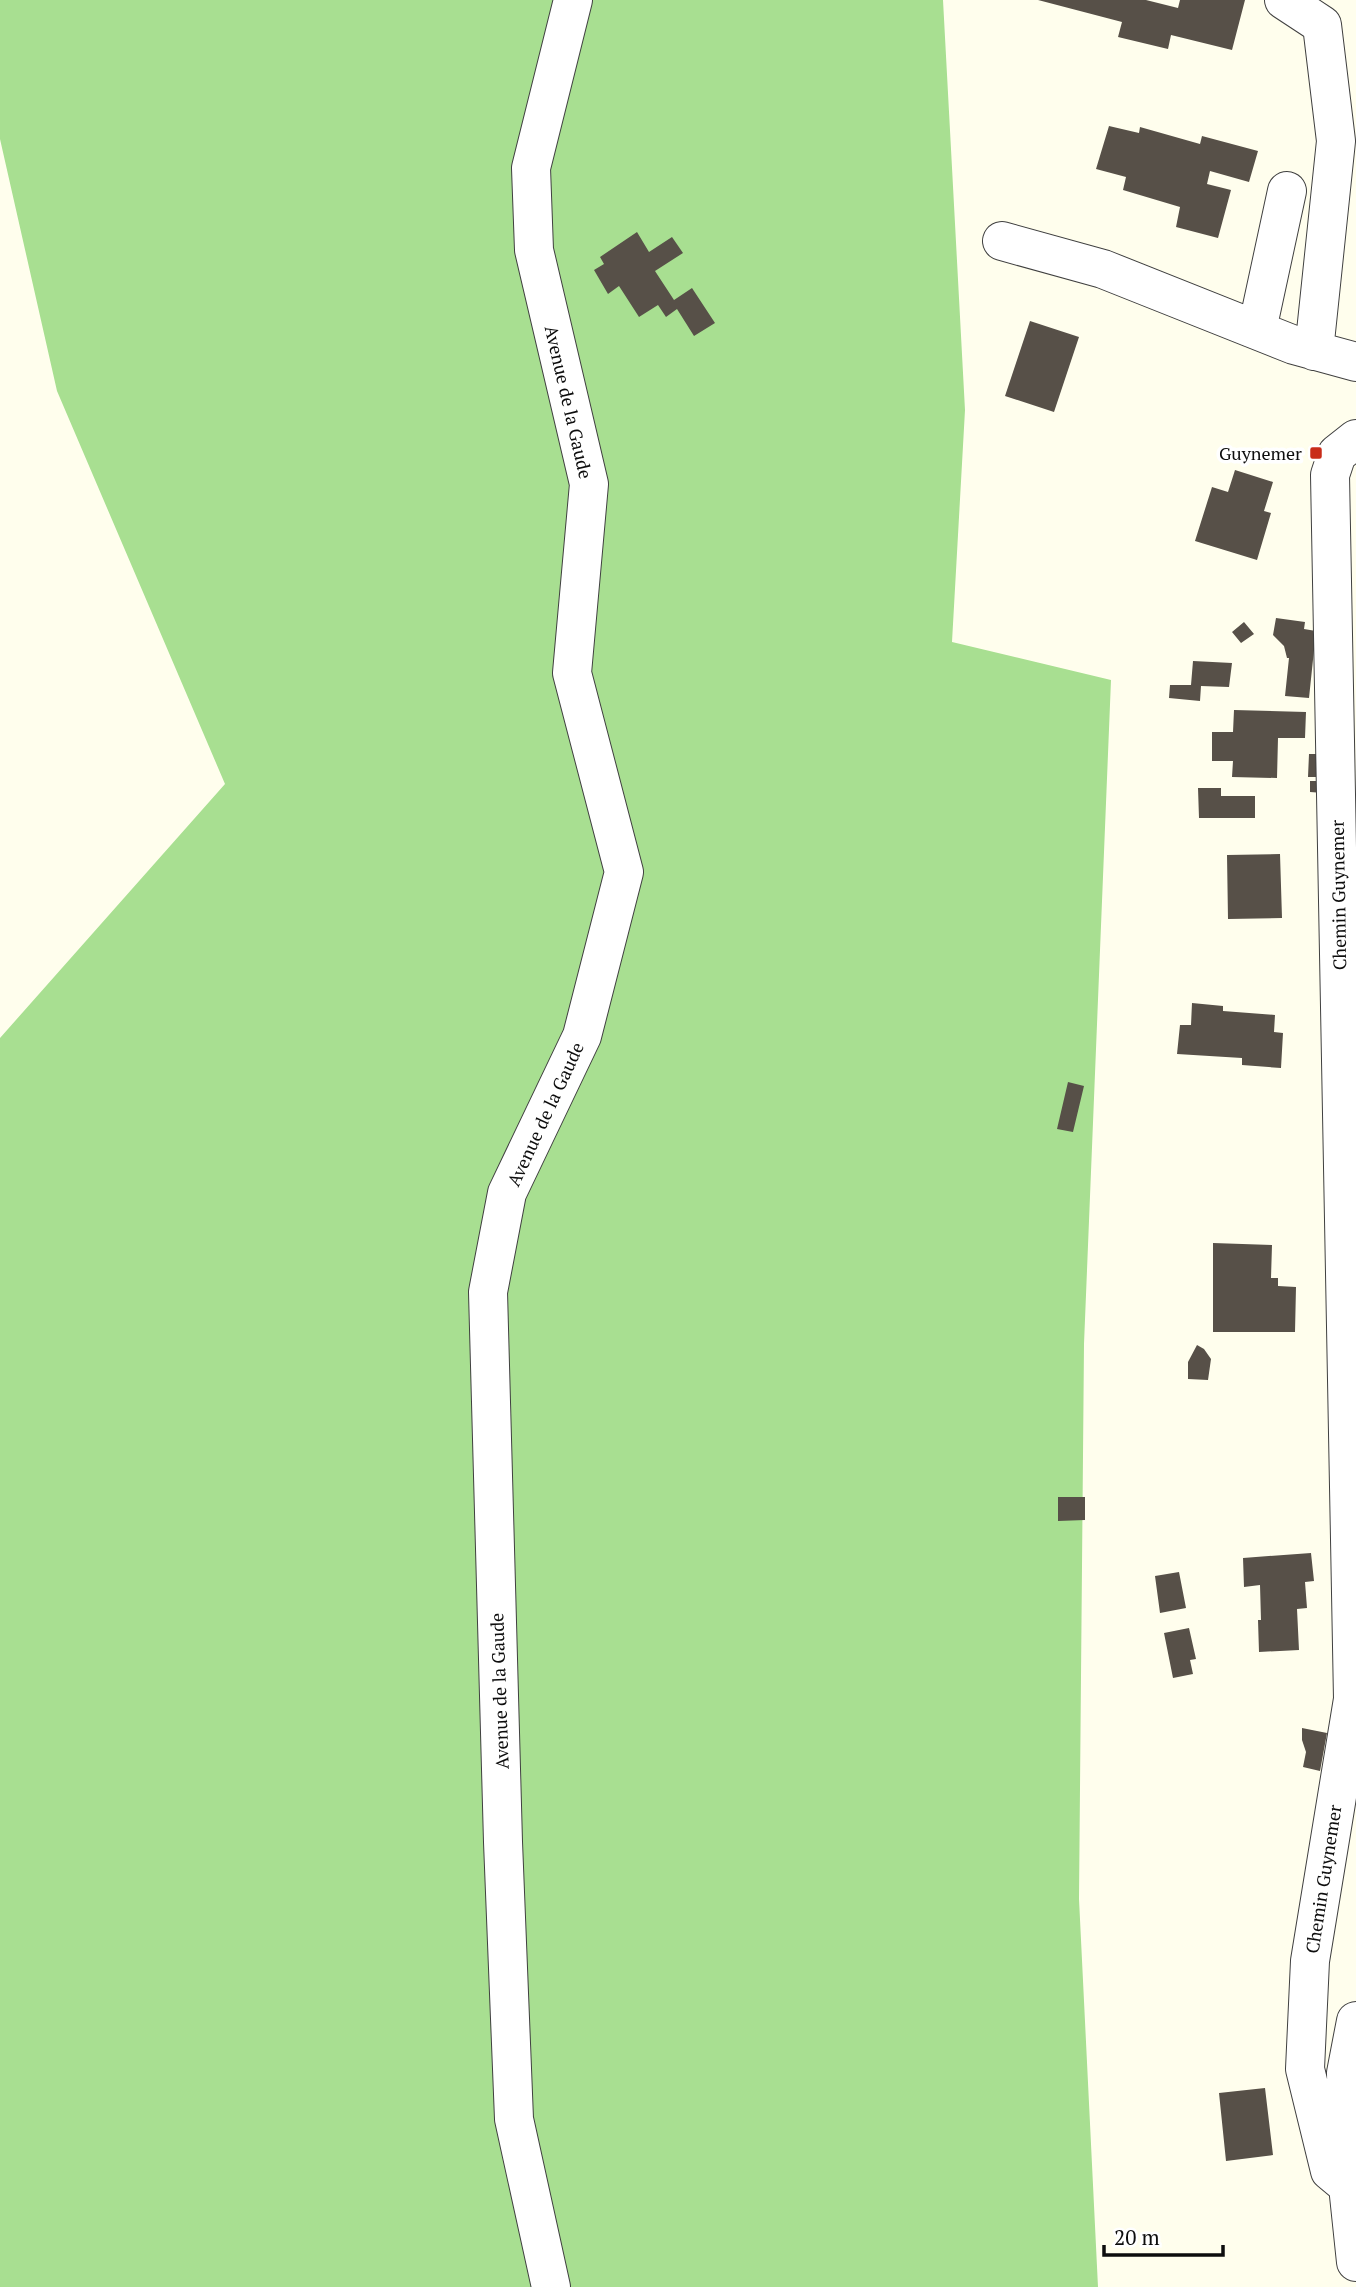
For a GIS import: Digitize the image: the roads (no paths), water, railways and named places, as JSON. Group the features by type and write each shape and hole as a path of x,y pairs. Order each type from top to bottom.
{"street":[{"name":"Avenue de la Gaude","path":"551,2287 514,2119 503,1842 488,1292 507,1194 582,1036 624,872 572,673 589,484 534,250 530,168 573,0"},
{"path":"1284,0 1322,25 1336,141 1314,351"},
{"path":"1256,330 1287,191"},
{"path":"1002,241 1103,269 1256,330 1314,351 1356,362"},
{"name":"Chemin Guynemer","path":"1348,2186 1331,2171 1305,2068 1310,1961 1353,1699 1329,475 1338,454 1356,439"},
{"path":"1356,2021 1346,2073 1348,2186 1356,2262"}],"place":[{"name":"Guynemer","path":"1316,453"}]}
